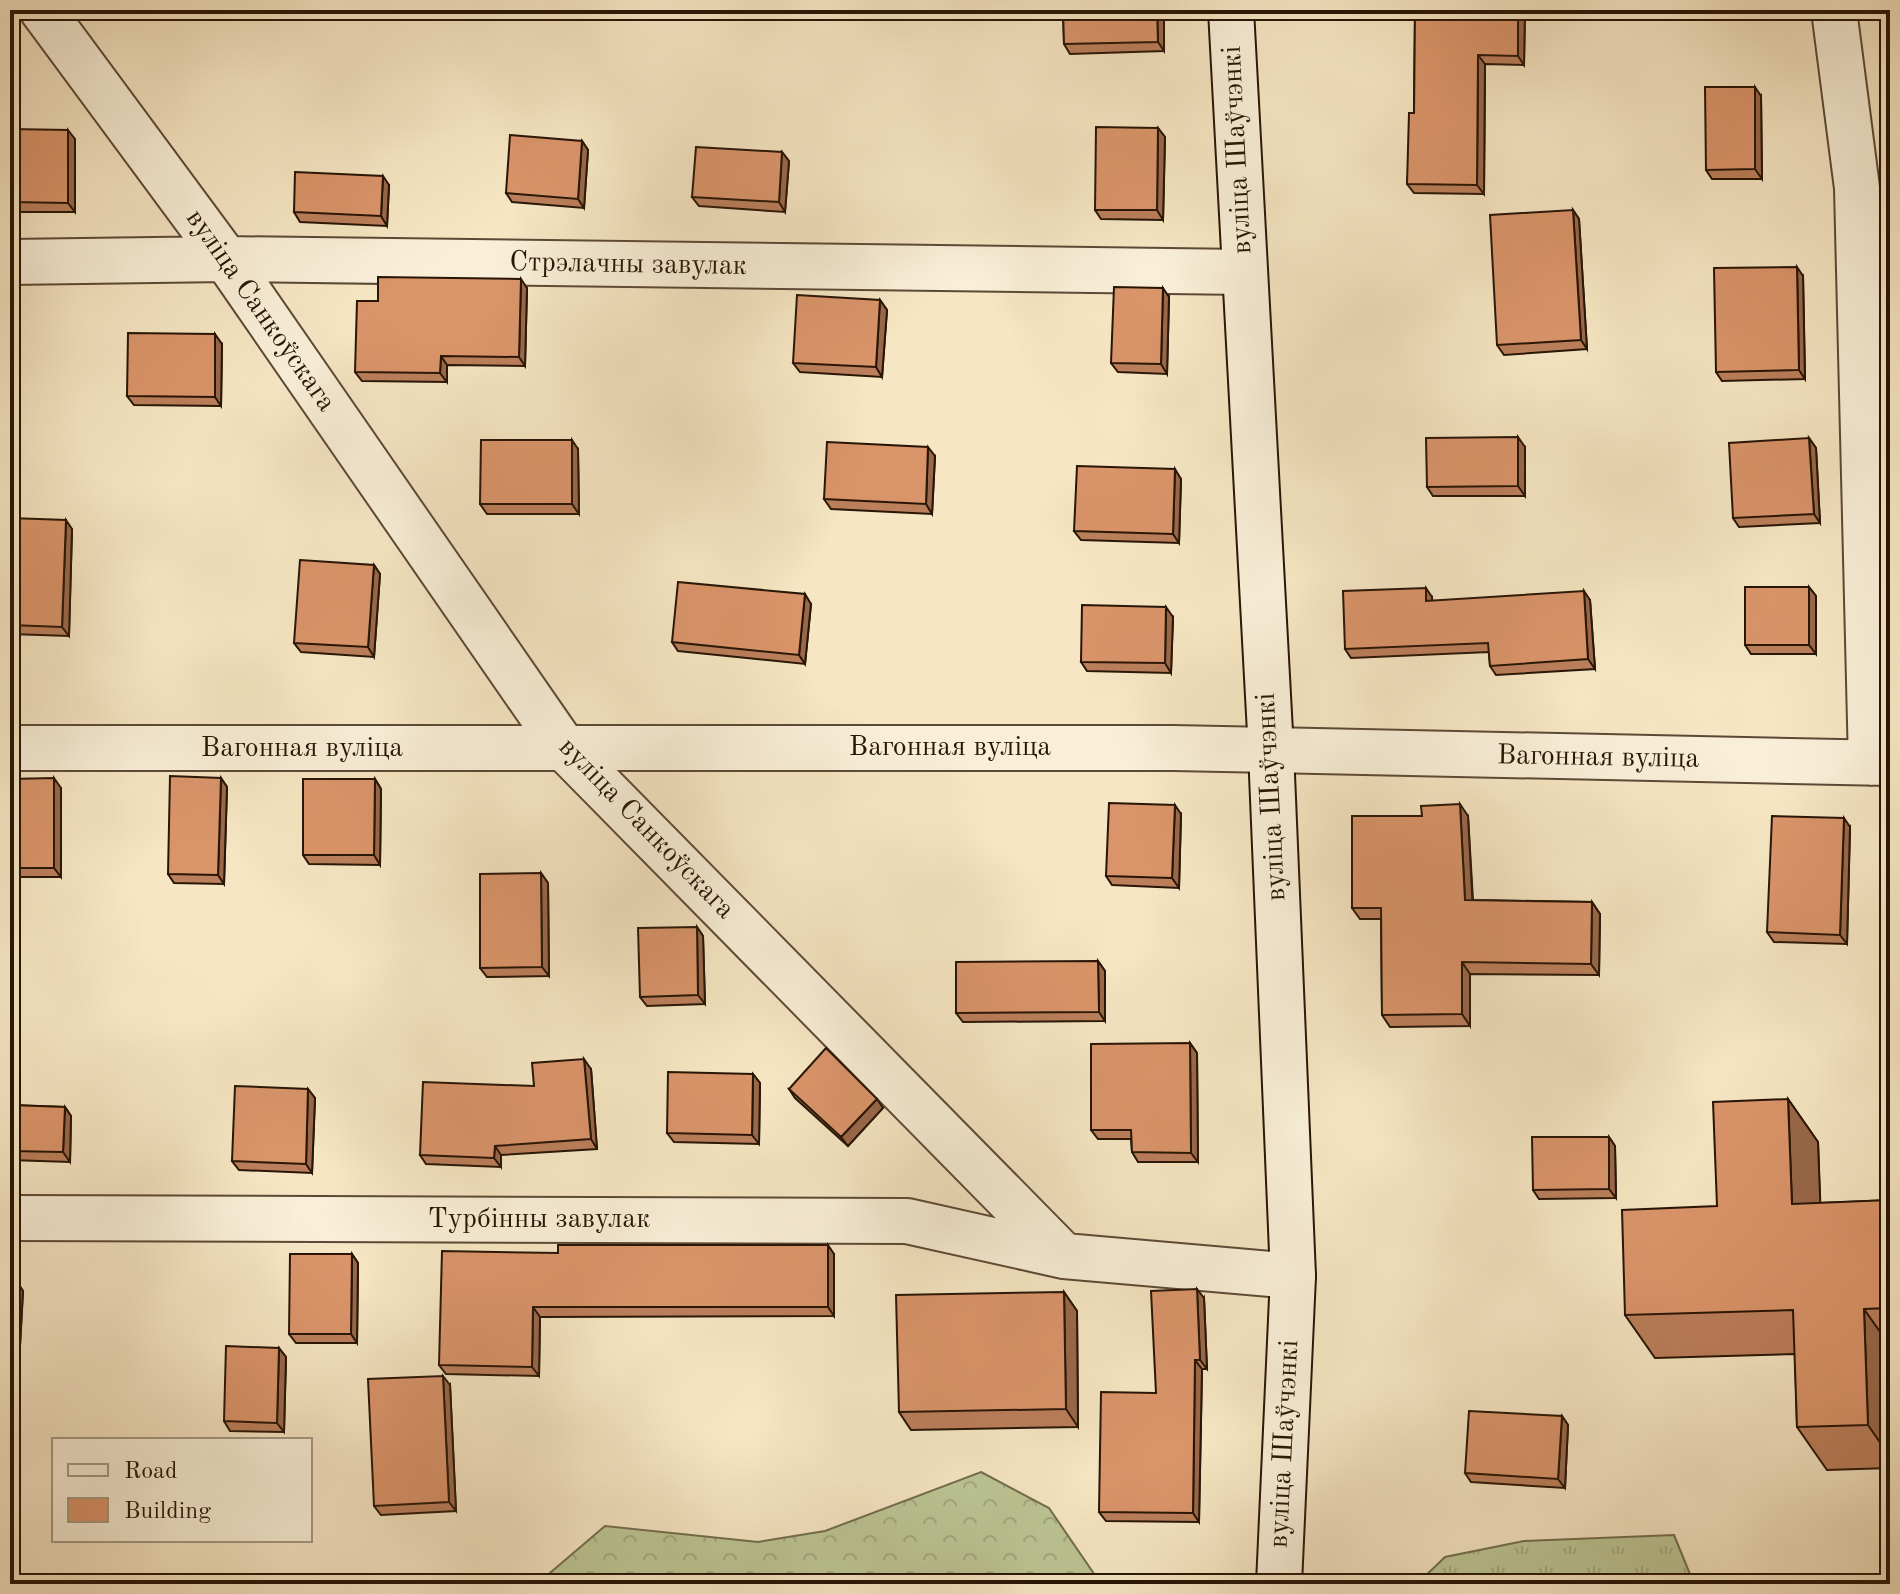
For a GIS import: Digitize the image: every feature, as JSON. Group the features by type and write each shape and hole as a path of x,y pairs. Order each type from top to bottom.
{"street":[{"name":"вуліца Санкоўскага","path":"42,10 226,259 565,749 1064,1256"},
{"name":"вуліца Шаўчэнкі","path":"1231,10 1271,751 1293,1276 1279,1584"},
{"path":"1834,10 1857,188 1880,763"},
{"name":"Стрэлачны завулак","path":"10,262 226,259 1245,272"},
{"name":"Вагонная вуліца","path":"10,748 1173,748 1880,763"},
{"name":"Турбінны завулак","path":"10,1218 907,1221 1064,1256"},
{"path":"1064,1256 1293,1276"}],"green space":[{"path":"981,1472 1049,1508 1101,1584 537,1584 605,1526 758,1542 825,1531"},
{"path":"1674,1535 1694,1584 1417,1584 1445,1557 1524,1541"}],"building":[{"path":"1063,10 1157,10 1158,42 1064,44"},
{"path":"1415,10 1518,10 1518,56 1478,55 1477,185 1407,184 1409,113 1414,113"},
{"path":"1705,87 1755,87 1755,169 1706,170"},
{"path":"1096,127 1158,128 1157,210 1095,210"},
{"path":"10,129 68,130 68,203 10,202"},
{"path":"510,135 582,141 578,199 506,193"},
{"path":"696,147 782,152 779,202 692,197"},
{"path":"295,172 383,176 381,216 294,212"},
{"path":"1573,210 1581,340 1497,345 1490,215"},
{"path":"1797,267 1799,370 1716,372 1714,268"},
{"path":"378,277 521,279 519,357 441,356 440,373 355,372 357,301 378,301"},
{"path":"1114,287 1163,288 1161,364 1111,363"},
{"path":"797,295 880,300 876,367 793,363"},
{"path":"128,333 215,334 215,397 127,396"},
{"path":"1518,437 1518,486 1427,487 1426,438"},
{"path":"1809,438 1814,514 1733,518 1729,443"},
{"path":"481,440 572,440 572,504 480,504"},
{"path":"827,442 928,447 926,504 824,499"},
{"path":"1077,466 1175,469 1173,534 1074,531"},
{"path":"10,518 66,520 62,627 10,625"},
{"path":"300,560 374,565 368,647 294,643"},
{"path":"678,582 805,594 799,655 672,642"},
{"path":"1745,587 1809,587 1809,645 1745,645"},
{"path":"1426,588 1426,601 1584,591 1588,659 1490,666 1488,643 1345,649 1343,591"},
{"path":"1082,605 1166,607 1165,663 1081,662"},
{"path":"170,776 221,778 218,875 168,874"},
{"path":"54,778 54,868 10,868 10,779"},
{"path":"303,779 375,779 374,855 303,855"},
{"path":"1109,803 1175,805 1172,878 1106,876"},
{"path":"1460,804 1465,900 1592,902 1591,964 1462,962 1462,1014 1382,1015 1381,908 1352,908 1352,816 1422,816 1421,806"},
{"path":"1772,816 1844,818 1840,935 1767,932"},
{"path":"541,873 542,967 480,968 480,874"},
{"path":"697,927 698,995 640,997 638,928"},
{"path":"1098,961 1099,1012 956,1013 956,962"},
{"path":"1190,1043 1191,1153 1132,1152 1131,1130 1091,1130 1091,1044"},
{"path":"826,1048 877,1099 841,1137 789,1089"},
{"path":"584,1059 591,1139 495,1146 494,1158 420,1155 423,1082 534,1086 532,1063"},
{"path":"668,1072 753,1074 752,1135 667,1133"},
{"path":"235,1086 308,1089 306,1164 232,1161"},
{"path":"1788,1099 1792,1204 1890,1200 1890,1308 1864,1309 1868,1425 1797,1427 1793,1310 1625,1315 1622,1210 1717,1206 1713,1102"},
{"path":"10,1105 65,1107 63,1152 10,1151"},
{"path":"1532,1137 1609,1137 1609,1189 1533,1190"},
{"path":"558,1245 828,1245 828,1307 533,1307 532,1367 439,1365 442,1251 558,1253"},
{"path":"290,1254 352,1254 351,1334 289,1334"},
{"path":"10,1282 17,1282 13,1355 10,1355"},
{"path":"1197,1289 1200,1360 1195,1360 1193,1513 1099,1512 1101,1392 1156,1393 1151,1291"},
{"path":"1064,1292 1066,1409 899,1412 896,1295"},
{"path":"226,1346 279,1348 277,1423 224,1421"},
{"path":"443,1376 449,1502 374,1506 368,1379"},
{"path":"1469,1411 1562,1416 1558,1479 1465,1473"}]}
